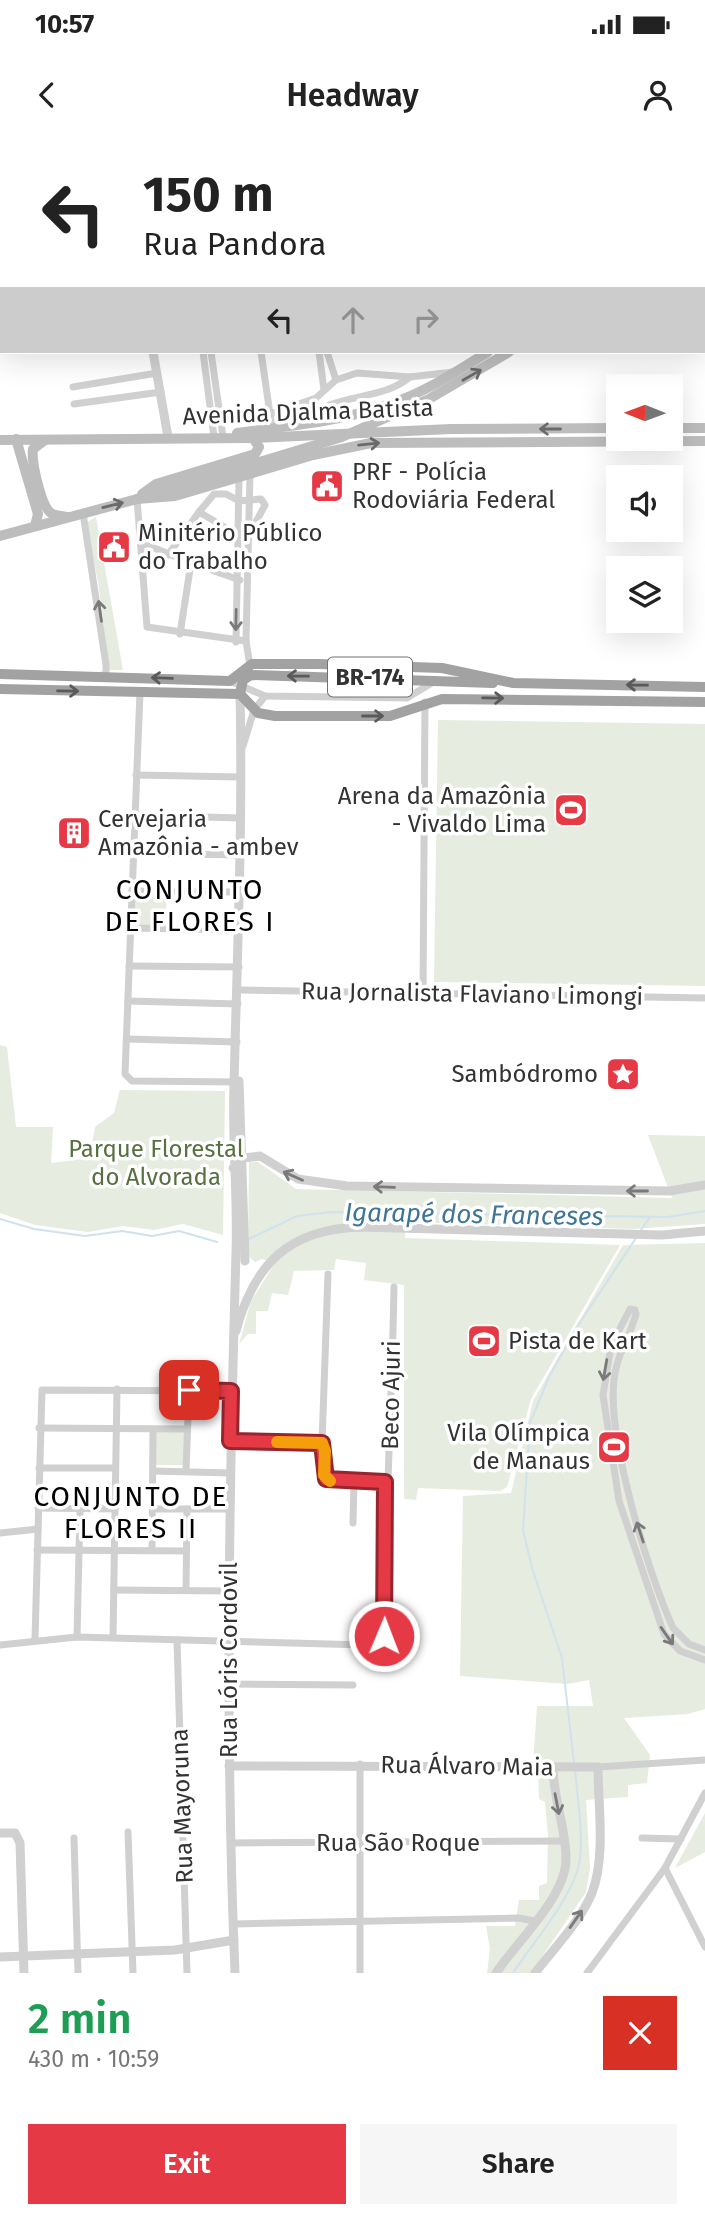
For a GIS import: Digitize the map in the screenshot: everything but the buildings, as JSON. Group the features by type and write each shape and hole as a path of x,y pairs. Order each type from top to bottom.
{"highway":[{"path":"0,674 230,681 250,666 442,668 513,683"},
{"name":"BR-174","path":"0,689 140,692 241,690 243,680 251,675 705,687"},
{"path":"241,690 254,710"},
{"name":"BR-174","path":"254,710 275,716 390,716 425,702 465,698 705,702"}],"main road":[{"path":"219,437 390,404 457,372 485,354"},
{"path":"0,536 307,450 429,400 506,354"},
{"name":"Avenida Djalma Batista","path":"0,440 253,438 451,429 606,428"},
{"path":"683,428 705,428"},
{"path":"137,499 156,484 255,454 258,447 253,438"},
{"path":"16,439 38,514 35,526"},
{"path":"46,439 33,449 34,467 46,507 51,513 68,517"},
{"name":"Avenida Djalma Batista","path":"137,499 165,498 313,455 371,443 705,441"}],"street":[{"path":"153,354 169,437"},
{"path":"203,354 217,420"},
{"path":"211,354 219,437"},
{"path":"261,354 272,428"},
{"path":"319,354 324,390"},
{"path":"328,354 336,380"},
{"path":"270,414 309,401 336,380 369,373 410,377 457,372"},
{"path":"73,387 157,373"},
{"path":"305,422 320,409 346,400 386,393 410,377"},
{"path":"74,404 160,392"},
{"path":"244,477 249,500 246,641 250,666"},
{"path":"236,642 239,501 244,477"},
{"path":"168,555 214,494 226,494 239,501 261,499 265,506 238,549"},
{"path":"137,499 142,543 145,622 151,630 236,642 246,641"},
{"path":"199,512 238,535"},
{"path":"83,513 103,628 106,673 101,676"},
{"path":"142,543 237,580 247,581"},
{"path":"180,634 191,563"},
{"path":"230,681 241,690 265,696 407,698 435,681"},
{"path":"241,690 240,930 233,1168 245,1261"},
{"path":"140,692 125,1074 132,1081 236,1082"},
{"path":"240,763 254,710 265,696"},
{"path":"423,995 425,702"},
{"path":"136,775 240,777"},
{"path":"135,815 240,818"},
{"path":"134,853 240,855"},
{"path":"132,891 240,892"},
{"path":"130,928 240,930"},
{"path":"129,966 239,967"},
{"name":"Rua Jornalista Flaviano Limongi","path":"238,990 705,998"},
{"path":"128,1001 238,1003"},
{"path":"127,1039 237,1041"},
{"path":"232,1346 236,1249 244,1158 236,1082"},
{"path":"233,1168 244,1158 260,1156 298,1179 333,1185 652,1191 705,1185"},
{"path":"232,1346 248,1294 268,1264 297,1241 343,1228 662,1235 705,1231"},
{"path":"236,1249 245,1261 257,1266 268,1264"},
{"path":"328,1274 322,1443 326,1479 385,1482"},
{"name":"Beco Ajuri","path":"227,1641 365,1645 380,1642 385,1630 385,1482 391,1454 394,1287"},
{"path":"705,1650 680,1637 668,1618 626,1476 614,1412 616,1366 635,1317 633,1309 625,1314 606,1362 604,1414 615,1478 637,1562 663,1634 672,1645 690,1656 705,1660"},
{"name":"Rua Lóris Cordovil","path":"232,1346 227,1684 235,1973"},
{"path":"35,1639 39,1428 43,1390 117,1388 231,1391"},
{"path":"113,1637 117,1388"},
{"path":"186,1471 189,1390"},
{"path":"604,1414 614,1412"},
{"path":"39,1428 187,1429"},
{"path":"152,1550 153,1429"},
{"path":"230,1441 322,1443"},
{"path":"39,1468 115,1468"},
{"path":"153,1471 230,1473"},
{"path":"615,1478 626,1476"},
{"path":"352,1523 354,1482"},
{"path":"38,1508 115,1509"},
{"path":"77,1637 80,1509"},
{"path":"153,1509 229,1509"},
{"path":"186,1590 187,1509"},
{"path":"0,1533 37,1529"},
{"path":"37,1550 186,1551"},
{"path":"637,1562 649,1559"},
{"path":"114,1590 228,1591"},
{"path":"649,1598 660,1594"},
{"path":"0,1645 35,1639 77,1637 227,1641"},
{"name":"Rua Mayoruna","path":"177,1640 187,1973"},
{"path":"227,1684 353,1685"},
{"name":"Rua Álvaro Maia","path":"229,1766 360,1764 598,1767 705,1759"},
{"path":"360,1764 363,1844 360,1973"},
{"path":"496,1973 563,1878 566,1860 558,1767"},
{"path":"535,1973 579,1915 593,1889 598,1859 598,1767"},
{"path":"587,1973 665,1868 705,1793"},
{"path":"0,1833 12,1832 20,1843 24,1973"},
{"path":"128,1832 133,1973"},
{"path":"74,1838 78,1973"},
{"path":"642,1838 681,1839"},
{"name":"Rua São Roque","path":"232,1843 363,1844 564,1840"},
{"path":"665,1868 705,1947"},
{"path":"235,1924 519,1918 534,1922"},
{"path":"0,1957 132,1953 187,1949 234,1940"}],"green space":[{"path":"96,517 123,670 109,670 98,581 85,523"},
{"name":"Arena da Amazônia - Vivaldo Lima","path":"438,720 705,724 705,986 434,982"},
{"path":"129,892 167,892 165,929 128,929"},
{"name":"Parque Florestal do Alvorada","path":"0,1045 7,1047 16,1127 53,1127 51,1163 90,1158 95,1127 114,1113 120,1090 225,1091 223,1235 183,1224 154,1230 123,1226 88,1232 35,1225 0,1213"},
{"path":"648,1135 705,1136 705,1224 633,1229 405,1222 405,1238 620,1245 531,1399 507,1487 500,1491 418,1488 416,1500 404,1499 404,1285 364,1280 366,1263 336,1259 334,1270 294,1271 288,1295 272,1293 268,1311 256,1311 256,1334 248,1334 239,1344 251,1301 275,1263 262,1259 255,1262 248,1256 249,1162 258,1162 296,1189 672,1198"},
{"name":"Vila Olímpica de Manaus","path":"705,1243 705,1709 688,1714 624,1718 650,1755 647,1783 628,1785 628,1797 586,1800 590,1868 586,1892 531,1973 487,1973 490,1949 486,1926 515,1926 519,1900 539,1900 539,1886 547,1883 548,1835 545,1802 539,1799 538,1765 533,1765 537,1706 593,1706 589,1680 567,1684 460,1676 463,1496 511,1493 533,1401 623,1245"},
{"path":"155,1432 185,1432 185,1465 155,1465"},
{"path":"705,1813 705,1852 675,1868"}],"waterway":[{"name":"Igarapé dos Franceses","path":"249,1239 297,1216 331,1212 668,1217 705,1211"},
{"path":"641,1230 650,1217"},
{"name":"Igarapé dos Franceses","path":"0,1219 34,1229 85,1236 122,1231 152,1236 179,1231 217,1242"},
{"path":"574,1763 562,1658 532,1568 523,1530 530,1423 549,1377 575,1330 636,1238"},
{"path":"513,1973 557,1911 577,1872 581,1835 575,1769"}],"slow traffic":[{"path":"277,1442 322,1443 325,1451 324,1475 330,1481"}],"place":[{"name":"PRF - Polícia Rodoviária Federal","path":"327,486"},
{"name":"Minitério Público do Trabalho","path":"114,547"},
{"name":"Arena da Amazônia - Vivaldo Lima","path":"571,810"},
{"name":"Cervejaria Amazônia - ambev","path":"74,833"},
{"name":"Sambódromo","path":"623,1074"},
{"name":"Pista de Kart","path":"484,1341"},
{"name":"Vila Olímpica de Manaus","path":"614,1447"}],"district":[{"name":"CONJUNTO DE FLORES I","path":"190,905"},
{"name":"CONJUNTO DE FLORES II","path":"131,1512"}],"route":[{"path":"189,1390 231,1391 230,1441 322,1443 325,1448 326,1479 385,1482 384,1636"}]}
